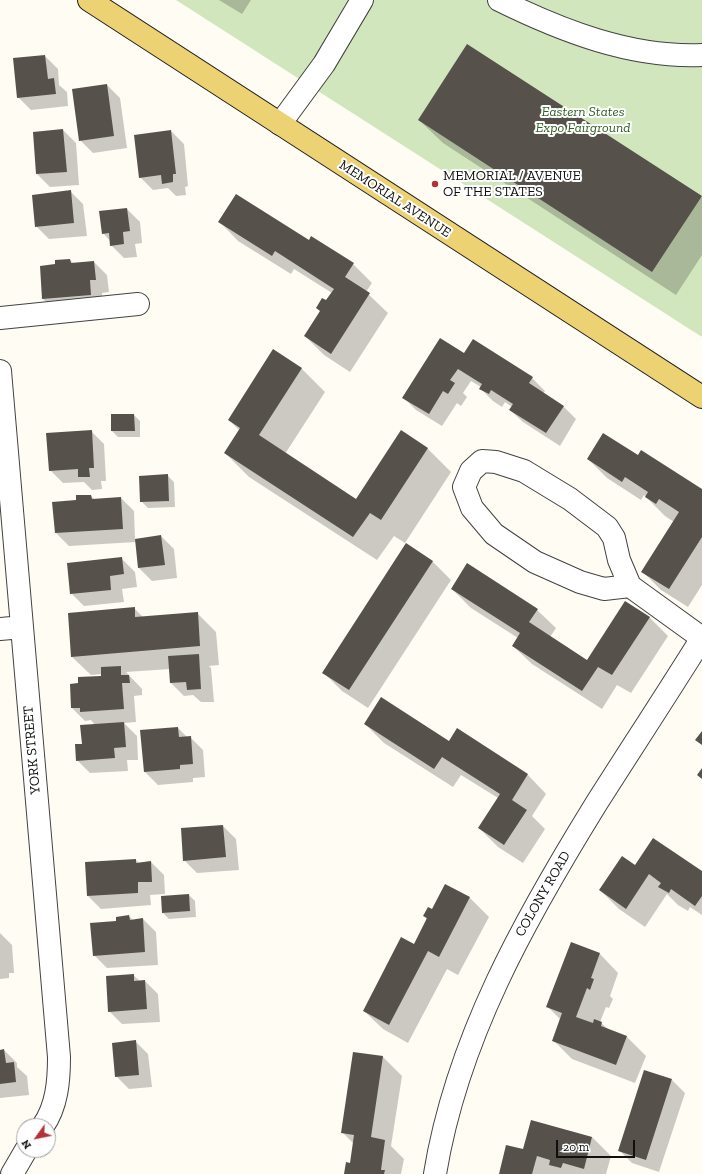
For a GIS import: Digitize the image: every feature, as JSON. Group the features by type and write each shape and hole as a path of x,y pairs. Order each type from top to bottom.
{"main road":[{"name":"MEMORIAL AVENUE","path":"89,0 702,397"}],"street":[{"path":"280,124 324,64 362,0"},
{"path":"498,0 552,23 609,44 638,51 662,54 686,56 702,55"},
{"path":"0,318 138,304"},
{"name":"YORK STREET","path":"0,371 59,1057 56,1098 47,1118"},
{"path":"630,586 604,589 580,582 535,562 494,534 472,508 464,488 471,471 482,461 496,462 524,471 570,499 607,527 614,538 619,560 630,586 702,638"},
{"path":"0,629 22,627"},
{"name":"COLONY ROAD","path":"435,1174 449,1109 465,1059 484,1009 506,961 545,888 702,638"},
{"path":"12,1174 21,1158"}],"green space":[{"name":"Eastern States Expo Fairground","path":"176,0 702,0 702,337"}],"building":[{"path":"467,44 702,196 652,272 418,120"},
{"path":"45,55 48,79 54,78 56,94 17,98 13,58"},
{"path":"107,84 114,136 79,141 72,89"},
{"path":"63,129 67,172 36,174 33,132"},
{"path":"171,130 176,174 173,174 173,182 162,184 161,175 139,178 134,135"},
{"path":"71,190 74,223 35,227 32,195"},
{"path":"236,194 309,240 311,236 354,263 345,277 370,293 331,354 304,336 320,311 316,308 322,298 326,300 334,289 275,251 272,256 218,222"},
{"path":"127,208 130,231 123,232 124,244 110,246 109,233 102,234 99,211"},
{"path":"70,259 71,263 94,261 96,280 90,280 91,295 42,299 40,266 55,264 55,260"},
{"path":"440,338 464,353 473,339 533,377 529,383 564,406 546,433 509,410 513,404 491,390 489,394 479,389 482,384 458,369 450,380 455,383 448,394 443,391 429,414 402,398"},
{"path":"273,349 302,368 259,435 356,499 401,430 428,448 381,520 370,513 353,537 224,453 240,428 228,420"},
{"path":"111,414 134,414 135,431 111,431"},
{"path":"92,430 94,468 89,468 90,477 78,477 78,469 49,471 46,433"},
{"path":"603,433 638,455 641,450 702,489 702,537 669,589 641,572 679,512 659,499 656,504 645,497 648,492 625,477 622,482 587,459"},
{"path":"168,474 169,501 140,502 139,476"},
{"path":"76,495 91,495 92,499 121,497 123,529 55,533 52,502 76,500"},
{"path":"161,535 165,565 138,568 135,539"},
{"path":"406,543 433,561 349,690 322,673"},
{"path":"122,557 124,574 110,576 111,590 70,594 67,563"},
{"path":"467,563 538,609 529,622 587,660 625,601 650,617 612,675 598,667 582,691 512,646 520,633 451,589"},
{"path":"135,607 135,617 198,612 200,646 71,657 68,613"},
{"path":"199,654 201,689 187,690 186,682 170,683 168,656"},
{"path":"121,666 121,675 129,675 130,683 122,683 124,709 80,712 80,708 71,708 70,684 78,683 78,677 101,676 101,667"},
{"path":"381,697 449,741 457,728 528,774 512,800 527,810 504,845 478,828 500,794 442,757 434,769 364,724"},
{"path":"124,722 126,747 114,748 115,758 76,761 75,744 82,744 80,725"},
{"path":"178,727 179,737 191,736 193,764 180,765 180,769 144,772 140,730"},
{"path":"702,731 702,745 695,740"},
{"path":"702,768 702,779 697,775"},
{"path":"223,825 226,857 183,861 181,828"},
{"path":"653,838 702,871 702,896 695,906 671,889 669,893 658,887 661,883 649,874 626,909 599,890 622,856 635,865"},
{"path":"136,859 136,863 151,861 152,882 138,882 138,893 87,896 85,862"},
{"path":"445,884 470,897 439,957 428,951 389,1025 363,1011 401,937 414,944 427,918 423,916 428,907 432,909"},
{"path":"189,894 190,911 162,913 161,896"},
{"path":"129,915 130,920 143,918 145,952 93,956 90,923 116,921 116,917"},
{"path":"571,942 600,953 591,978 594,979 590,990 587,988 576,1017 593,1023 594,1019 602,1022 601,1026 627,1036 616,1065 552,1041 562,1013 546,1007"},
{"path":"134,974 134,981 145,980 147,1009 108,1012 106,976"},
{"path":"136,1040 139,1075 115,1077 112,1043"},
{"path":"4,1049 6,1063 14,1062 16,1082 0,1084 0,1050"},
{"path":"353,1052 383,1056 371,1137 385,1140 381,1170 385,1170 384,1174 344,1174 346,1162 350,1163 354,1135 341,1133"},
{"path":"644,1070 672,1079 646,1160 618,1151"},
{"path":"531,1120 592,1137 584,1169 563,1163 561,1168 549,1165 550,1160 537,1156 532,1174 499,1174 506,1145 523,1149"}],"place":[{"name":"MEMORIAL / AVENUE OF THE STATES","path":"435,184"}]}
